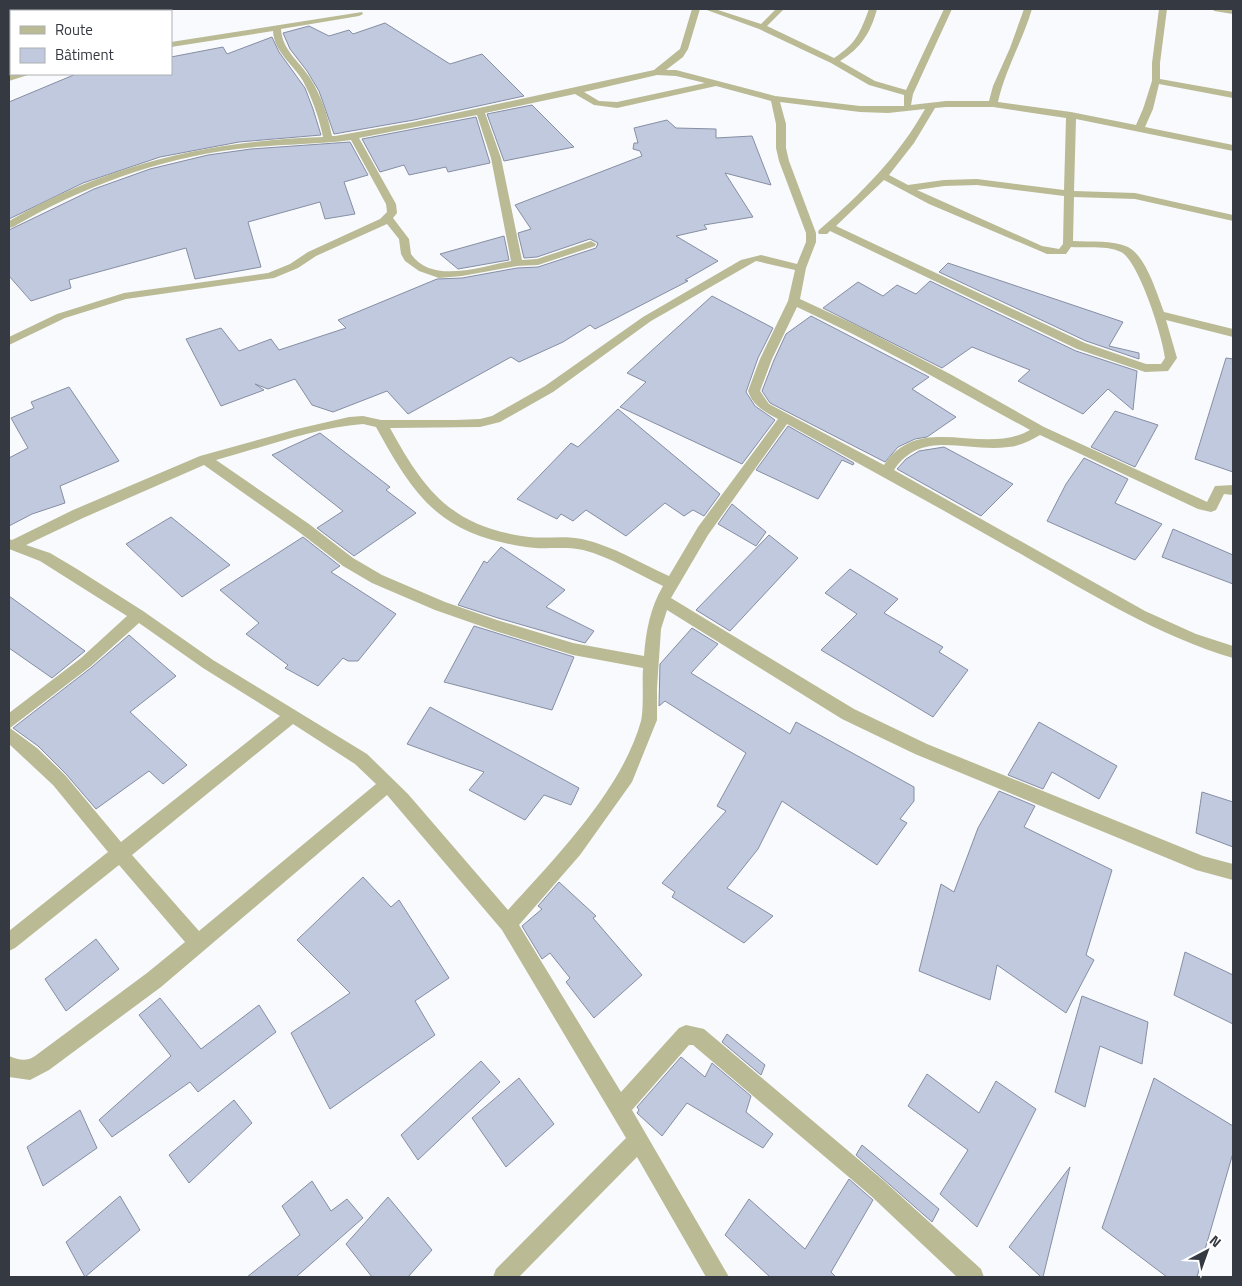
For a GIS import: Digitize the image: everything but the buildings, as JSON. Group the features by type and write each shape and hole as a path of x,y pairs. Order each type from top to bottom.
{"street":[{"path":"657,72 680,55 684,49 696,9"},
{"path":"708,9 762,27 834,61 872,83 909,94"},
{"path":"762,27 780,9"},
{"path":"834,61 856,46 868,26 873,9"},
{"path":"906,108 909,94 948,9"},
{"path":"993,104 997,86 1014,48 1028,9"},
{"path":"1139,129 1148,109 1156,81 1156,63 1163,9"},
{"path":"1217,9 1233,12"},
{"path":"172,45 277,29 358,14"},
{"path":"277,29 282,46 310,88 326,124 328,138"},
{"path":"9,225 56,198 85,185 137,168 200,153 269,142 354,137 577,91 657,72 676,73 775,99 860,110 993,104 1071,115 1233,148"},
{"path":"9,78 23,75"},
{"path":"1156,81 1233,95"},
{"path":"577,91 597,103 618,105 715,84"},
{"path":"775,99 781,124 781,148 784,161 800,201 811,233 812,242"},
{"path":"932,106 911,144 874,188 812,242 801,268 794,301 766,359 754,391 760,402 785,418 886,472 1140,615 1191,638 1233,652"},
{"path":"480,111 496,158 517,263"},
{"path":"883,176 1038,248 1051,252 1062,252 1068,244 1071,115"},
{"path":"9,341 61,316 124,296 270,276 294,266 312,254 388,218 392,213 391,204 354,137"},
{"path":"906,188 944,182 977,182 1070,194 1141,197 1233,218"},
{"path":"388,218 404,239 406,254 409,259 431,273 449,275 517,263 538,262 591,244"},
{"path":"829,227 1064,338 1127,362 1154,369 1164,368 1171,355 1146,282 1128,251 1120,248 1068,244"},
{"path":"11,544 205,459 337,423 363,420 381,424 456,424 480,423 496,419 549,389 647,319 751,259 761,258 801,268"},
{"path":"794,301 854,329 946,377 1040,430 1202,506 1211,507 1220,489 1233,490"},
{"path":"1158,316 1182,319 1233,333"},
{"path":"508,924 574,849 626,777 649,720 650,662 654,629 662,600 702,531 785,418"},
{"path":"381,424 412,478 426,495 453,520 494,536 530,542 568,542 584,545 618,558 672,584"},
{"path":"886,472 898,455 907,448 926,443 950,441 1010,443 1029,438 1040,430"},
{"path":"205,459 304,528 348,562 377,579 440,606 572,649 650,662"},
{"path":"11,544 46,557 138,614 208,664 293,715 361,759 387,785 433,834 508,924 528,954 639,1140 718,1277"},
{"path":"662,600 848,714 921,749 1202,864 1233,872"},
{"path":"9,722 86,662 138,614"},
{"path":"9,942 293,715"},
{"path":"9,735 59,780 198,944"},
{"path":"9,1066 22,1071 30,1070 42,1063 154,980 387,785"},
{"path":"620,1110 679,1041 686,1035 697,1036 877,1188 973,1277"},
{"path":"504,1277 639,1140"}]}
